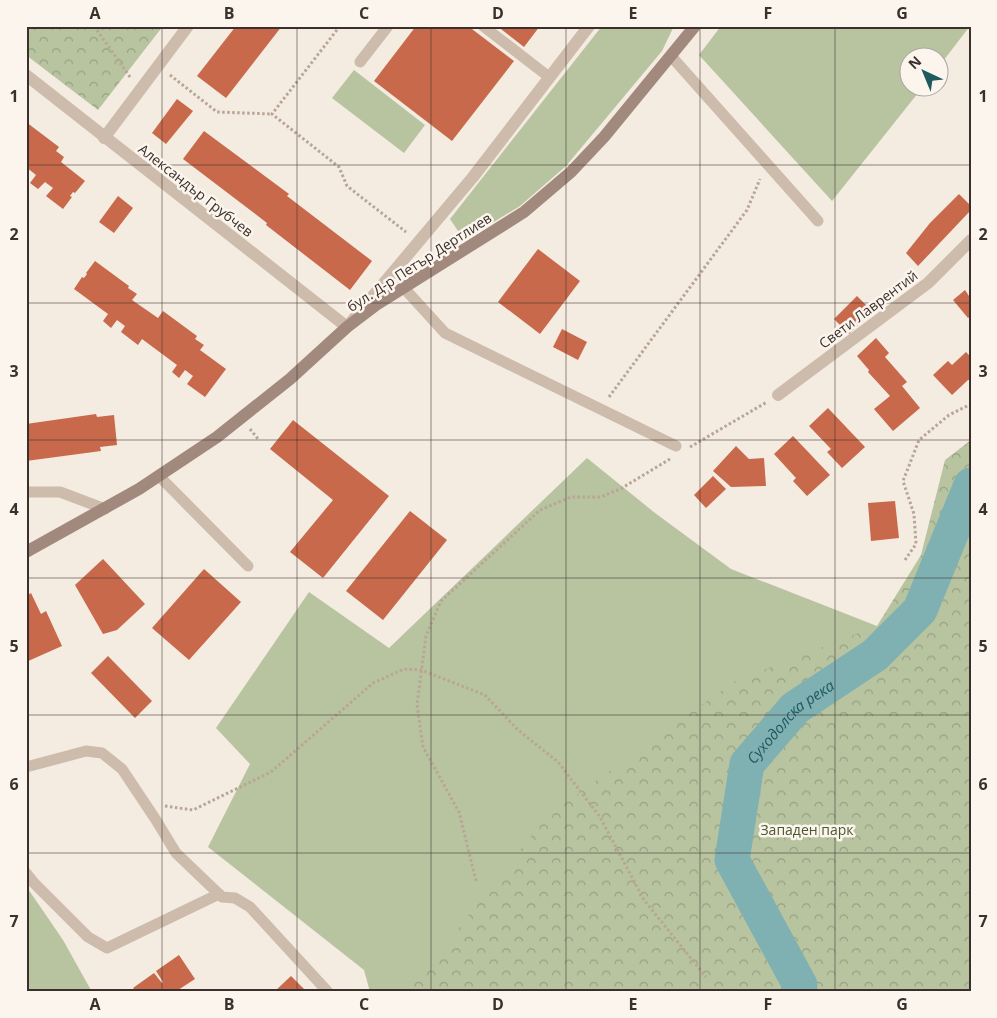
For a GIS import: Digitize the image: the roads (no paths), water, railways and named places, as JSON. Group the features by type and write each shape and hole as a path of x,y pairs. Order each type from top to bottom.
{"main road":[{"name":"бул. Д-р Петър Дертлиев","path":"26,552 105,509 218,437 290,379 348,327 376,305 524,212 571,172 604,137 695,26"}],"street":[{"path":"104,138 188,26"},
{"path":"348,327 472,177 589,26"},
{"name":"Александър Грубчев","path":"26,75 104,138 348,327"},
{"name":"Свети Лаврентий","path":"778,395 928,283 971,240"}],"lane":[{"path":"360,62 388,26"},
{"path":"484,26 549,77"},
{"path":"671,56 818,221"},
{"path":"404,288 445,333 682,447"},
{"path":"159,476 248,566"},
{"path":"26,492 60,492 105,509"},
{"path":"26,767 86,751 102,753 122,769 176,853 219,894 235,898 250,907 328,992"},
{"path":"26,873 88,937 107,948 219,894"}],"waterway":[{"name":"Суходолска река","path":"798,992 800,985 732,860 747,764 795,708 875,655 920,610 971,485"}],"park label":[{"name":"Западен парк","path":"807,829"}]}
